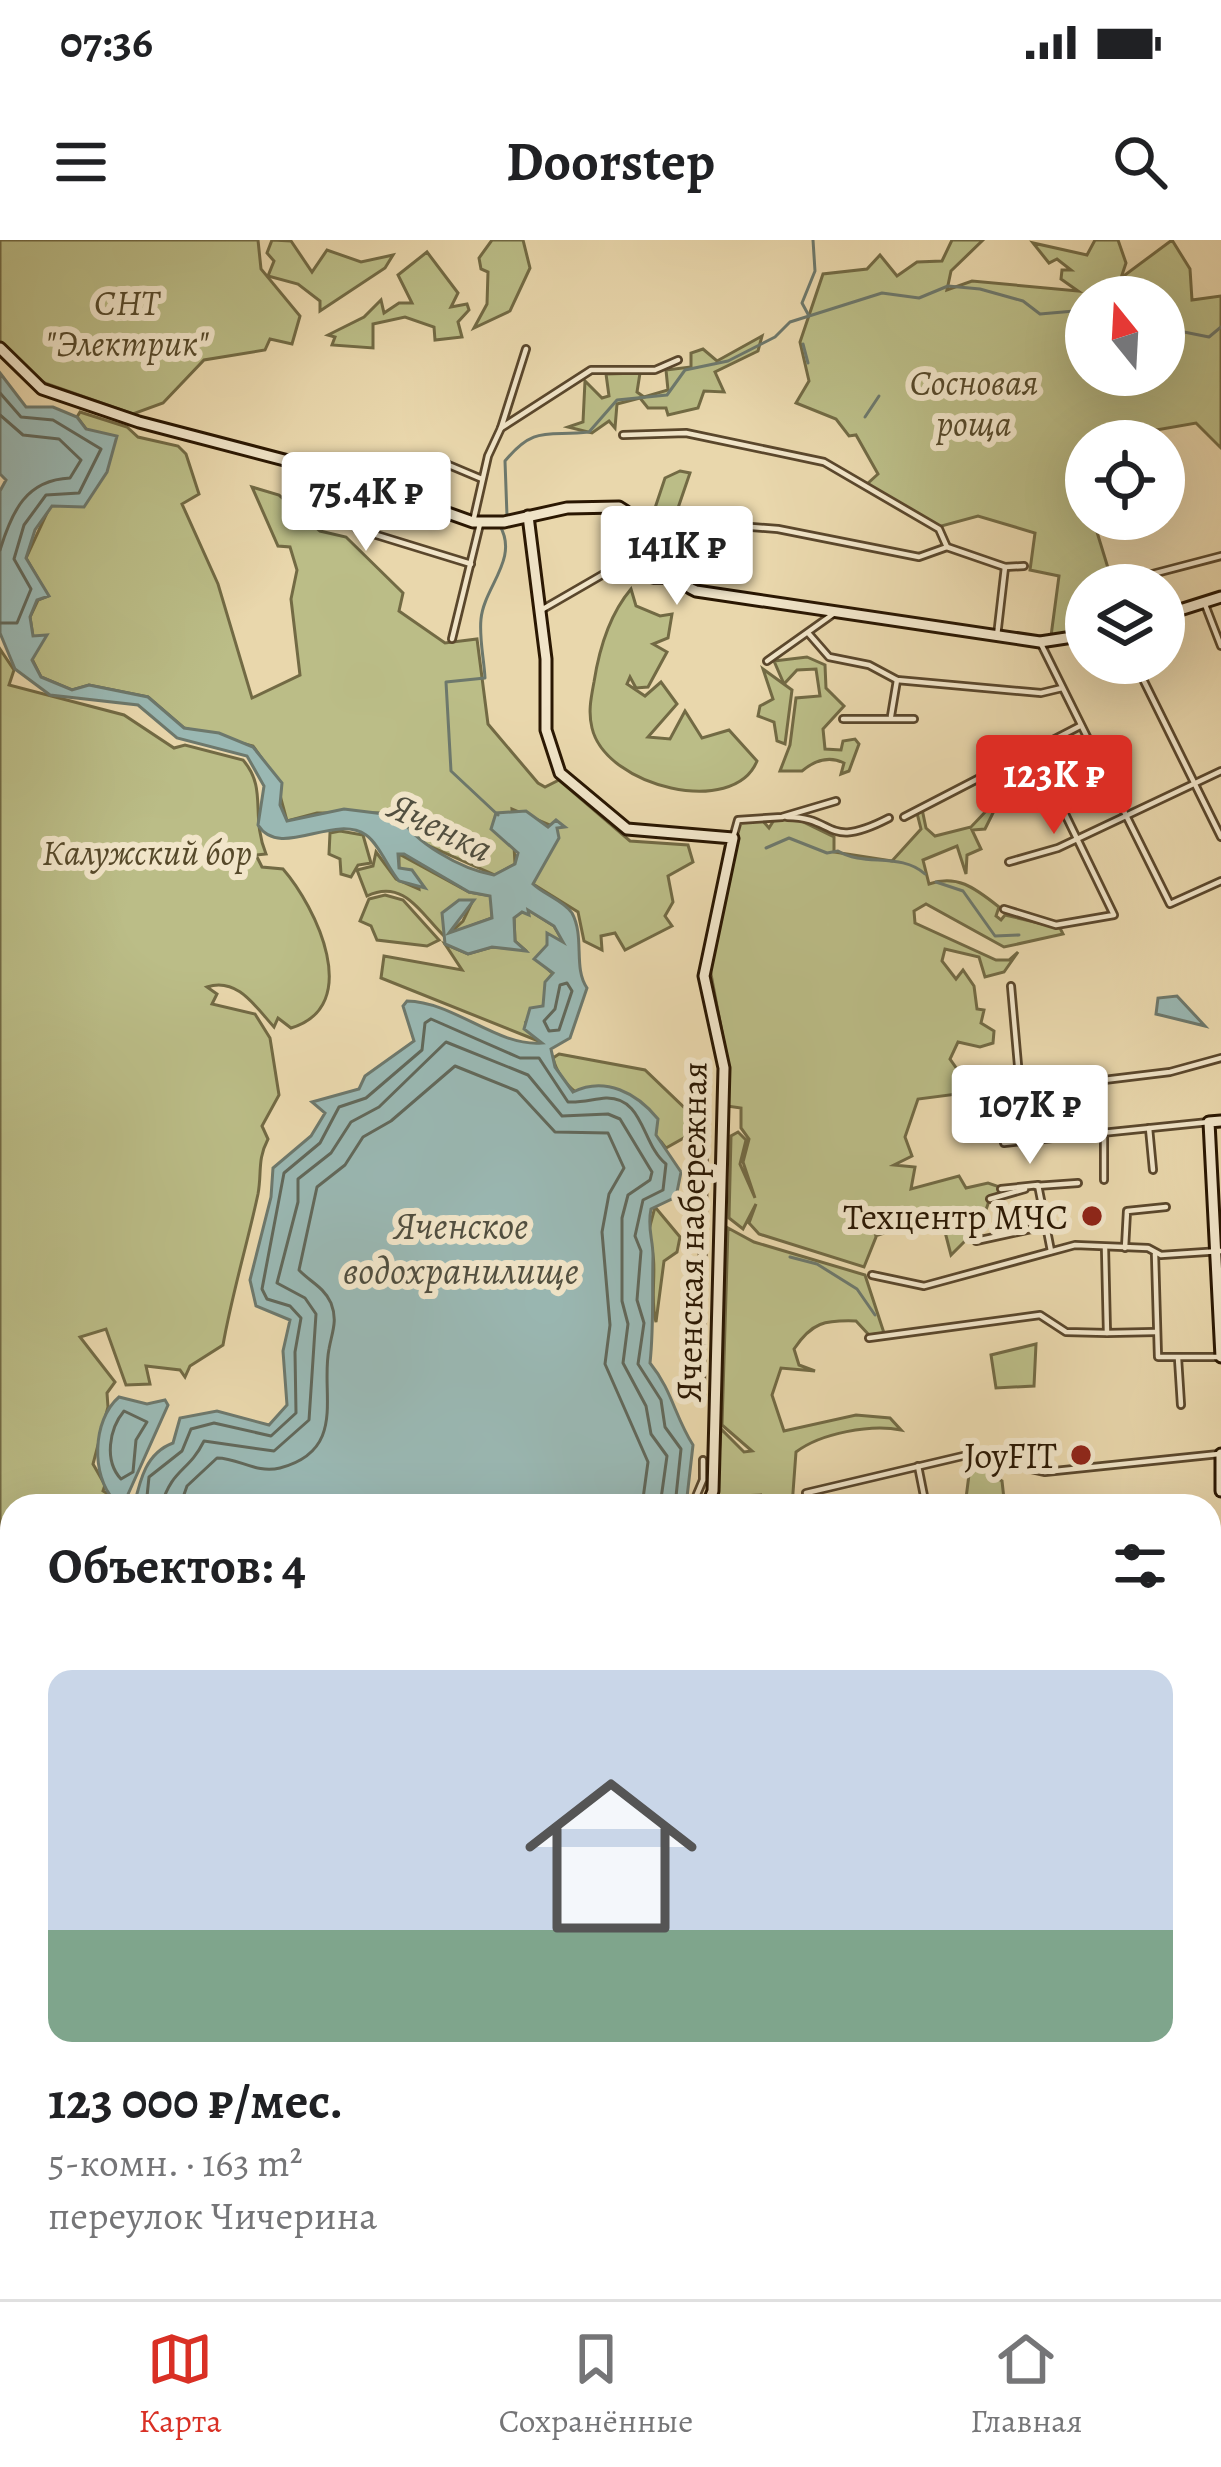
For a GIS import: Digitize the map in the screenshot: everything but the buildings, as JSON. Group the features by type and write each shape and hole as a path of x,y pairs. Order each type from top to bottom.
{"street":[{"path":"0,349 42,389 139,422 362,482 476,523 619,507 633,515 680,580 696,591 1040,642 1065,638"},
{"path":"452,639 471,564 483,479 526,349"},
{"path":"501,428 591,370 656,370 678,360"},
{"path":"623,434 686,433 824,462 939,529 947,548"},
{"path":"432,458 483,479"},
{"path":"362,482 350,514 357,529 471,564"},
{"path":"527,516 546,659 546,730 565,779 627,829 734,838"},
{"path":"677,521 778,529 919,557 947,548 1005,567 1024,566"},
{"path":"1185,565 1221,556"},
{"path":"997,636 1005,567"},
{"path":"538,612 614,568 680,580"},
{"path":"1185,608 1221,597"},
{"path":"1204,602 1221,646"},
{"path":"767,661 836,612"},
{"path":"809,634 829,657 868,665 898,680 1041,693 1062,688"},
{"path":"1040,642 1170,904 1221,881"},
{"path":"891,718 898,680"},
{"path":"1145,684 1221,837"},
{"path":"843,719 914,719"},
{"path":"904,817 1080,726"},
{"path":"1004,909 1056,926 1114,915 1034,750"},
{"path":"1009,862 1030,859 1221,771"},
{"path":"782,817 836,801"},
{"path":"782,817 798,817 833,833 865,830 889,818"},
{"name":"Яченская набережная","path":"712,1494 724,1068 705,988 705,960 738,820 782,817"},
{"path":"1011,986 1020,1090"},
{"path":"988,1094 1163,1073 1221,1058"},
{"path":"1004,1143 1215,1122 1219,1357 1158,1357 1155,1252"},
{"path":"1150,1128 1153,1170"},
{"path":"1104,1133 1104,1180"},
{"path":"701,1394 704,1139"},
{"path":"1000,1189 1078,1183"},
{"path":"990,1199 1038,1185"},
{"path":"1038,1185 1051,1251"},
{"path":"1125,1248 1126,1211 1166,1207"},
{"path":"976,1241 1045,1226"},
{"path":"872,1275 924,1286 1076,1245 1217,1252"},
{"path":"1105,1248 1107,1333"},
{"path":"869,1338 1040,1315 1066,1332 1157,1332"},
{"path":"1178,1358 1181,1405"},
{"path":"806,1493 968,1455 1046,1472 1220,1454 1221,1491"},
{"path":"697,1494 703,1460"},
{"path":"918,1466 924,1494"}],"green space":[{"name":"СНТ \"Электрик\"","path":"0,240 258,240 261,269 300,316 292,344 270,339 265,350 204,360 163,403 133,414 36,380 0,341"},
{"path":"272,240 291,241 312,272 327,250 361,262 393,255 385,268 320,311 320,301 298,284 268,276 274,261 267,253"},
{"path":"492,240 523,240 530,268 510,311 474,328 487,304 488,272 481,269 479,258"},
{"name":"Сосновая роща","path":"952,240 983,240 951,271 947,290 972,281 1065,290 1065,396 1185,396 1185,276 1124,276 1172,240 1190,269 1192,300 1221,296 1221,448 1196,423 1185,425 1185,420 1065,420 1065,540 1099,540 1107,564 1065,564 1065,633 1051,636 1059,576 1030,570 1035,533 978,516 938,527 866,485 878,474 856,435 849,436 836,419 796,403 809,381 800,342 823,274 867,269 880,255 897,276 917,262 942,261"},
{"name":"Сосновая роща","path":"1095,240 1118,240 1126,263 1122,276 1065,276 1065,282 1062,270 1071,270 1057,259 1049,263 1033,243 1087,255"},
{"path":"427,252 458,293 451,307 467,304 469,310 458,322 462,337 435,340 434,327 405,317 373,324 373,348 332,345 335,337 328,335 364,317 381,300 384,313 399,303 412,303 398,275"},
{"path":"762,336 758,351 715,372 724,392 704,391 698,408 668,415 666,408 648,408 640,398 617,404 615,428 609,421 592,433 568,427 583,422 585,381 602,398 609,396 606,374 640,373 637,392 644,397 668,390 666,370 691,367 691,353 703,349 717,361"},
{"path":"80,412 127,427 138,437 178,446 186,454 199,494 182,504 218,584 252,698 300,675 291,599 297,570 290,547 278,546 252,487 279,495 320,531 346,537 403,593 399,611 445,643 477,639 488,724 538,783 545,787 559,780 630,841 688,845 693,862 668,876 673,902 665,916 672,926 625,950 615,933 601,936 602,950 584,941 578,912 533,884 557,828 512,809 515,864 495,875 418,841 392,813 317,813 287,821 275,777 253,746 184,728 148,697 89,685 72,690 41,677 32,659 45,636 33,637 30,617 38,600 48,596 26,558 86,429 77,417"},
{"path":"680,471 690,473 678,508 683,518 667,512 654,519 650,508 655,508 665,478"},
{"path":"631,589 636,606 660,616 672,614 668,638 653,644 667,652 648,687 636,688 630,677 627,684 645,696 661,682 677,704 648,737 670,739 685,711 702,738 729,730 757,761 744,778 723,788 671,788 620,766 602,749 590,716 596,670 611,621"},
{"name":"Калужский бор","path":"0,649 14,670 9,685 124,715 174,748 185,745 243,760 255,781 266,854 256,855 262,867 283,869 296,886 319,930 329,978 325,999 313,1016 291,1028 278,1018 274,1027 236,990 207,987 217,994 212,1004 255,1014 270,1038 279,1095 262,1126 268,1139 223,1345 190,1366 185,1377 180,1370 146,1366 150,1384 126,1385 106,1329 80,1337 115,1382 107,1393 108,1407 93,1464 108,1494 0,1494"},
{"path":"807,657 825,665 826,688 844,706 823,729 825,749 841,750 843,741 855,739 859,744 849,771 841,774 844,763 832,759 802,771 780,771 790,745 796,698 820,696 816,669 797,670 784,684 774,661"},
{"path":"763,669 792,690 785,744 777,741 774,722 758,716 760,706 773,699"},
{"path":"989,808 993,813 985,829 972,830 981,849 967,855 966,874 957,846 923,860 929,884 965,884 999,907 996,916 1001,920 1005,915 1060,928 1063,934 1004,947 926,904 914,911 915,923 996,960 1009,960 1018,952 1004,972 985,977 979,957 945,949 942,961 956,979 963,970 974,986 977,1009 984,1010 981,1023 994,1031 993,1043 980,1047 958,1042 950,1059 964,1079 965,1093 918,1099 905,1137 912,1156 894,1165 915,1167 911,1189 959,1176 966,1188 988,1183 1000,1187 1001,1198 989,1201 976,1239 970,1236 951,1255 944,1228 920,1221 878,1235 874,1224 876,1237 864,1267 759,1234 749,1223 756,1204 743,1229 729,1218 731,1136 738,1132 746,1140 740,1164 755,1198 743,1162 749,1139 741,1128 741,1108 727,1106 728,1064 710,969 740,821 762,820 769,828 774,820 797,819 834,837 834,852 892,861 921,829 917,813 922,809 926,828 935,836 971,827"},
{"path":"330,833 363,835 371,863 358,865 351,877 341,874 340,859 329,854"},
{"path":"376,852 396,879 419,889 418,879 399,869 399,854 469,892 492,896 492,918 449,934 463,921 472,902 448,913 445,937 402,895 380,892 367,896 357,870 373,866"},
{"path":"385,895 403,900 439,940 427,946 377,940 371,926 360,921 369,899"},
{"path":"527,909 554,926 564,943 548,944 538,960 553,974 543,1006 526,1022 546,1044 381,978 384,956 462,970 445,944 468,954 492,947 524,949 515,941 514,917"},
{"path":"559,1054 645,1070 694,1117 686,1127 689,1135 666,1148 638,1124 588,1100 561,1076 553,1058"},
{"path":"655,1207 680,1237 677,1252 664,1261 656,1322 653,1256 647,1237"},
{"path":"728,1228 754,1242 865,1275 884,1333 869,1335 856,1321 820,1324 794,1349 799,1365 815,1371 781,1368 772,1395 784,1431 856,1415 890,1418 901,1430 847,1432 796,1452 793,1494 716,1494 721,1429 744,1452 752,1451 722,1425"},
{"path":"1036,1344 1034,1386 996,1388 991,1355"},
{"path":"971,1459 992,1463 991,1475 1002,1481 1003,1494 967,1494"}],"water":[{"name":"Яченское водохранилище","path":"0,373 26,407 53,407 77,417 86,429 117,436 107,472 84,507 52,506 35,530 26,558 49,596 37,600 30,617 33,636 47,635 32,660 41,677 72,690 89,685 148,697 184,728 219,733 253,747 282,783 280,805 287,821 344,809 400,816 440,853 494,875 515,864 518,853 491,829 496,813 526,811 548,827 556,820 565,827 557,828 559,838 533,884 572,913 587,988 570,1038 551,1049 555,1067 573,1092 597,1086 620,1090 658,1119 656,1135 681,1172 676,1197 651,1209 650,1363 693,1445 687,1494 137,1494 156,1453 173,1443 180,1418 217,1411 269,1425 287,1405 283,1351 290,1320 256,1306 250,1280 271,1197 273,1168 311,1136 325,1113 312,1102 359,1089 365,1076 414,1041 403,1006 407,1001 442,1009 509,1038 542,1043 524,1029 530,1008 543,1006 545,982 553,973 534,959 547,945 547,933 563,942 554,926 528,910 529,915 522,912 514,918 515,941 526,951 492,947 468,954 445,944 442,913 459,900 474,900 449,933 492,918 490,896 469,892 404,854 398,854 399,868 412,870 425,888 399,881 371,839 353,830 293,838 268,835 258,825 264,786 247,756 177,738 138,705 50,695 15,669 0,633 0,491 6,480 0,474"},
{"path":"1177,996 1205,1026 1156,1014 1158,998"},
{"path":"119,1397 147,1404 165,1400 168,1405 128,1494 110,1494 98,1463 99,1433"}],"waterway":[{"path":"809,316 802,303 815,271 813,240"},
{"path":"507,516 505,461 525,442 543,435 589,432 617,400 667,395 685,370 728,361 775,337 790,322 882,293 919,298 948,286 1023,301 1040,314 1065,312"},
{"path":"1185,332 1209,337 1221,327"},
{"path":"803,344 808,363"},
{"path":"865,417 879,396"},
{"name":"Яченка","path":"498,815 451,771 446,682 485,678 481,619 503,561 505,538 500,526"},
{"path":"766,848 789,838 827,853 905,863 925,874"},
{"path":"936,882 963,891 995,936 1019,935"},
{"path":"790,1257 817,1264 857,1289 875,1315"}],"place":[{"name":"Техцентр МЧС","path":"1092,1216"},
{"name":"JoyFIT","path":"1081,1455"}]}
